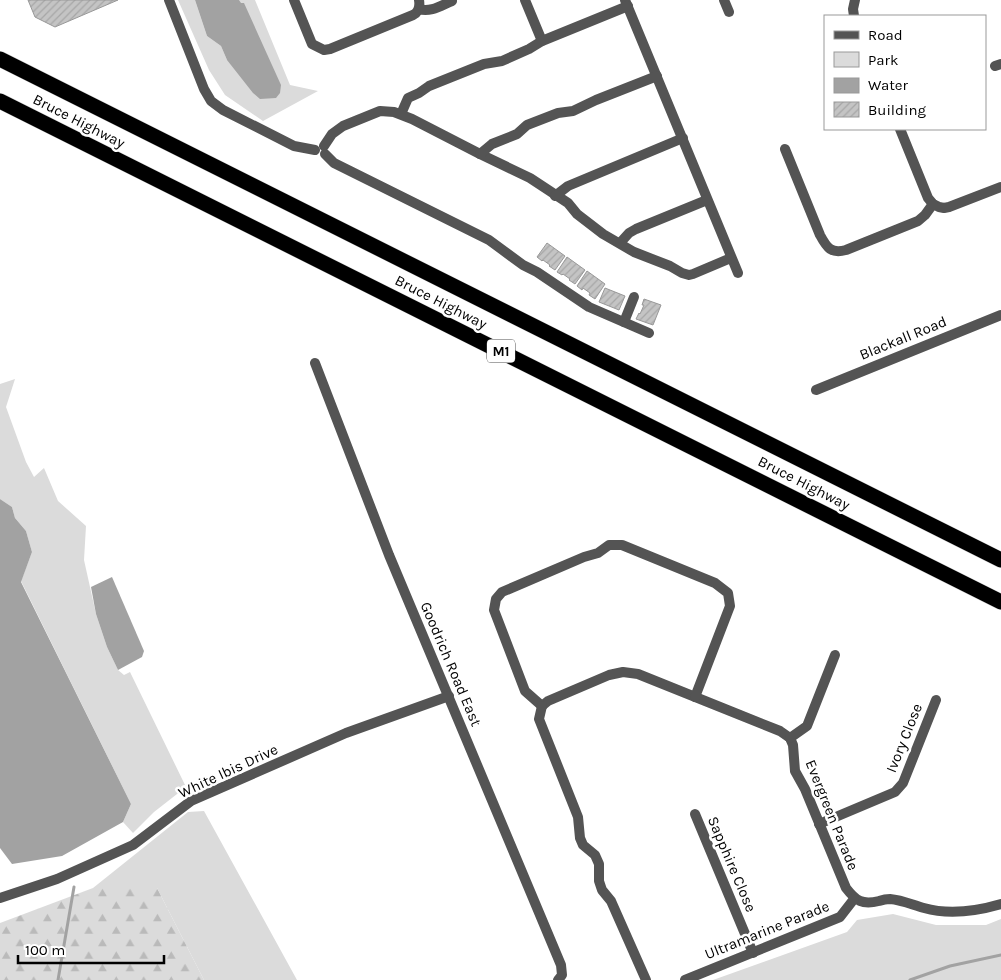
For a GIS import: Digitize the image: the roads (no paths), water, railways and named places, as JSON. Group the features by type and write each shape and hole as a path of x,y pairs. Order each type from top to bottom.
{"highway":[{"name":"Bruce Highway","path":"0,59 1001,560"},
{"name":"Bruce Highway","path":"0,101 1001,602"}],"street":[{"path":"169,0 207,94 211,101 223,110 294,146 322,150 334,163 489,240 523,265 537,272 580,302 600,313 649,333"},
{"path":"294,0 312,44 324,50 413,16 417,13 419,4"},
{"path":"724,0 729,12"},
{"path":"854,15 852,9 855,0"},
{"path":"419,4 424,11 452,1"},
{"path":"401,114 408,98 429,86 484,64 502,61 627,3 738,273"},
{"path":"527,4 542,41"},
{"path":"480,154 492,144 516,134 527,125 558,113 573,111 657,76"},
{"path":"322,150 332,134 342,126 380,111 390,111 401,114 530,178 571,206 591,226 609,238 634,252 678,271 685,274 693,274 731,258"},
{"path":"900,130 928,198 933,204 939,207 949,207 1001,187"},
{"path":"556,196 568,186 683,138"},
{"path":"785,149 820,235 828,248 833,251 846,250 918,221 925,216 933,204"},
{"path":"620,243 636,228 707,200"},
{"path":"624,322 634,296"},
{"name":"Blackall Road","path":"816,390 1001,314"},
{"name":"Goodrich Road East","path":"314,363 389,555 561,966 560,977"},
{"path":"542,706 525,691 494,610 496,599 502,592 584,557 598,553 610,545 622,545 715,583 728,593 730,606 695,697"},
{"path":"646,980 611,902 602,890 599,881 599,864 595,855 583,845 580,838 578,817 539,719 542,706 548,701 609,675 624,672 638,674 780,731 790,738 807,726 835,655"},
{"name":"White Ibis Drive","path":"0,898 56,879 133,845 191,801 346,733 449,696"},
{"name":"Ivory Close","path":"819,824 895,792 903,783 936,700"},
{"name":"Evergreen Parade","path":"790,738 793,745 795,771 805,789 846,888 854,899"},
{"name":"Sapphire Close","path":"695,814 753,953"},
{"path":"854,899 868,904 889,899 926,909 954,912 984,909 1001,904"},
{"name":"Ultramarine Parade","path":"685,980 840,917 854,899"}],"water":[{"path":"195,0 239,0 241,3 244,3 281,85 280,93 276,98 260,99 253,93 227,60 221,46 207,36"},
{"path":"0,499 12,507 15,518 26,531 32,552 21,582 131,804 123,822 62,856 12,864 0,848"},
{"path":"112,577 144,651 142,657 118,670 107,647 96,614 91,587"}],"waterway":[{"path":"58,980 74,887"},
{"path":"910,980 950,966 1001,955"}]}
